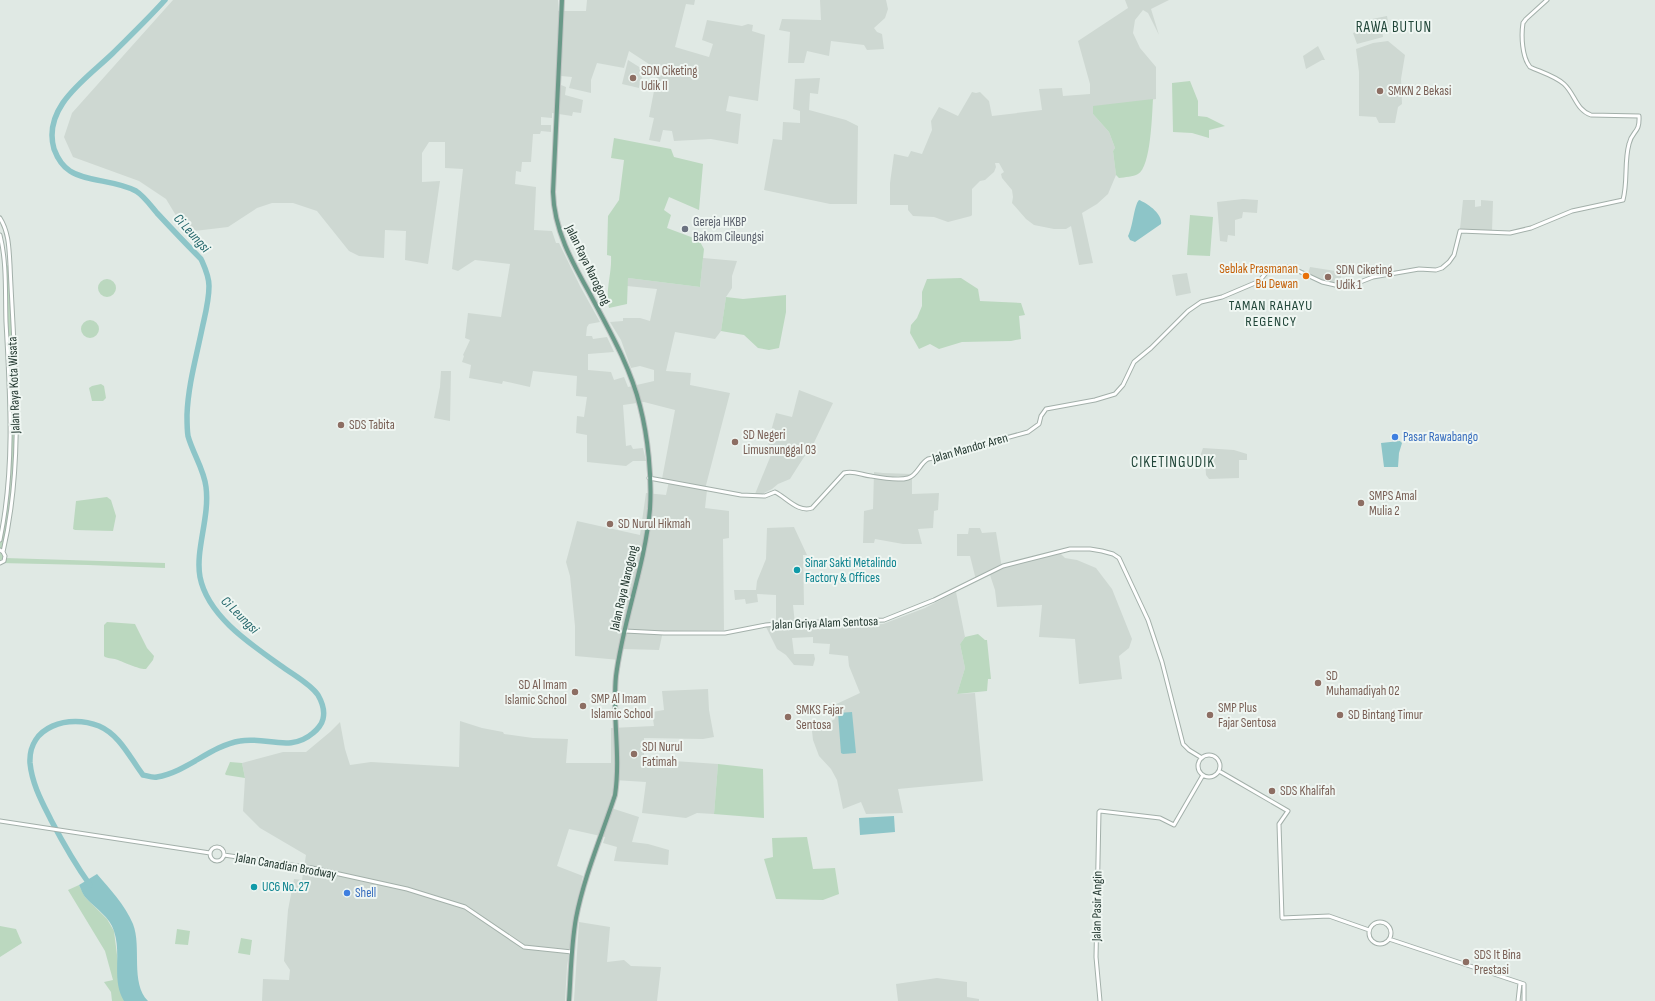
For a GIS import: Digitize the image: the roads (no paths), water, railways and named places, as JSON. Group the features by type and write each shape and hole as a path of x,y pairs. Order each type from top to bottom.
{"main road":[{"name":"Jalan Raya Narogong","path":"562,0 553,192 554,213 561,237 572,261 616,344 631,378 640,406 645,433 650,509 646,535 616,674 614,698 618,780 609,815 583,890 572,952 569,1001"}],"street":[{"name":"Jalan Mandor Aren","path":"649,478 741,495 764,496 775,492 798,507 808,509 812,508 844,473 853,472 895,479 909,478 913,476 923,462 928,459 967,451 980,445 1028,432 1039,424 1046,409 1095,400 1115,394 1123,386 1134,362 1151,348 1188,310 1201,302 1222,297 1255,283 1261,279 1271,267 1290,267 1322,282 1344,287 1373,277 1419,269 1436,270 1442,268 1454,255 1460,231 1510,233 1531,228 1572,211 1623,200 1627,175 1629,144 1639,127 1639,116 1585,113 1580,108 1566,85 1530,67 1527,64 1525,58 1523,24 1526,19 1547,0"},
{"name":"Jalan Raya Kota Wisata","path":"0,218 7,239 10,265 16,438 14,490 2,551 5,558 0,564"},
{"name":"Jalan Raya Kota Wisata","path":"0,235 4,266 11,447 8,487 0,540"},
{"name":"Jalan Griya Alam Sentosa","path":"625,631 664,633 724,632 789,623 884,620 934,600 1003,566 1069,549 1113,554 1119,558 1154,636 1183,744 1189,750 1202,758"},
{"path":"1208,755 1217,757 1220,765 1219,771 1212,776 1203,775 1199,770 1198,764 1202,758 1208,755"},
{"path":"1219,771 1288,810 1279,824 1282,918 1329,916 1369,930"},
{"name":"Jalan Pasir Angin","path":"1100,1001 1096,957 1099,813 1100,811 1160,818 1174,825 1203,775"},
{"path":"0,821 210,853"},
{"path":"218,847 223,851 224,855 222,859 216,861 211,858 210,853 214,848 218,847"},
{"name":"Jalan Canadian Brodway","path":"224,855 312,868 407,889 465,907 524,947 572,952"},
{"path":"1376,923 1383,923 1390,929 1389,939 1384,944 1376,944 1369,937 1369,930 1376,923"},
{"path":"1389,939 1524,984 1524,1001"},
{"path":"1518,1001 1520,983"}],"water":[{"path":"1139,200 1150,206 1160,216 1161,224 1135,242 1130,240 1128,236"},
{"path":"1400,441 1402,443 1399,453 1398,467 1384,467 1381,443"},
{"path":"852,712 856,753 843,754 841,753 838,713"},
{"path":"894,816 895,832 860,835 859,818"},
{"path":"97,874 122,904 133,924 137,943 139,985 148,1001 124,1001 120,993 117,976 117,949 114,931 106,917 85,897 79,885"}],"waterway":[{"name":"Ci Leungsi","path":"90,885 74,861 56,829 35,786 30,763 31,750 36,740 43,732 52,726 63,723 75,722 99,726 119,741 143,775 155,777 178,770 208,753 240,741 259,740 278,743 296,742 304,739 318,729 324,716 321,701 312,688 261,652 234,630 212,606 200,577 199,556 207,498 205,480 188,436 187,415 191,383 209,292 208,275 201,259 139,193 128,187 77,175 65,167 54,149 52,134 54,120 60,107 79,84 146,21 165,0"}],"place":[{"name":"SDN Ciketing Udik II","path":"633,78"},
{"name":"SMKN 2 Bekasi","path":"1380,91"},
{"name":"Gereja HKBP Bakom Cileungsi","path":"685,229"},
{"name":"Seblak Prasmanan Bu Dewan","path":"1306,276"},
{"name":"SDN Ciketing Udik 1","path":"1328,277"},
{"name":"SDS Tabita","path":"341,425"},
{"name":"Pasar Rawabango","path":"1395,437"},
{"name":"SD Negeri Limusnunggal 03","path":"735,442"},
{"name":"SMPS Amal Mulia 2","path":"1361,503"},
{"name":"SD Nurul Hikmah","path":"610,524"},
{"name":"Sinar Sakti Metalindo Factory & Offices","path":"797,570"},
{"name":"SD Muhamadiyah 02","path":"1318,683"},
{"name":"SD Al Imam Islamic School","path":"575,692"},
{"name":"SMP Al Imam Islamic School","path":"583,706"},
{"name":"SMP Plus Fajar Sentosa","path":"1210,715"},
{"name":"SD Bintang Timur","path":"1340,715"},
{"name":"SMKS Fajar Sentosa","path":"788,717"},
{"name":"SDI Nurul Fatimah","path":"634,754"},
{"name":"SDS Khalifah","path":"1272,791"},
{"name":"UC6 No. 27","path":"254,887"},
{"name":"Shell","path":"347,893"},
{"name":"SDS It Bina Prestasi","path":"1466,962"}],"district":[{"name":"RAWA BUTUN","path":"1394,27"},
{"name":"TAMAN RAHAYU REGENCY","path":"1271,314"},
{"name":"CIKETINGUDIK","path":"1173,462"}]}
